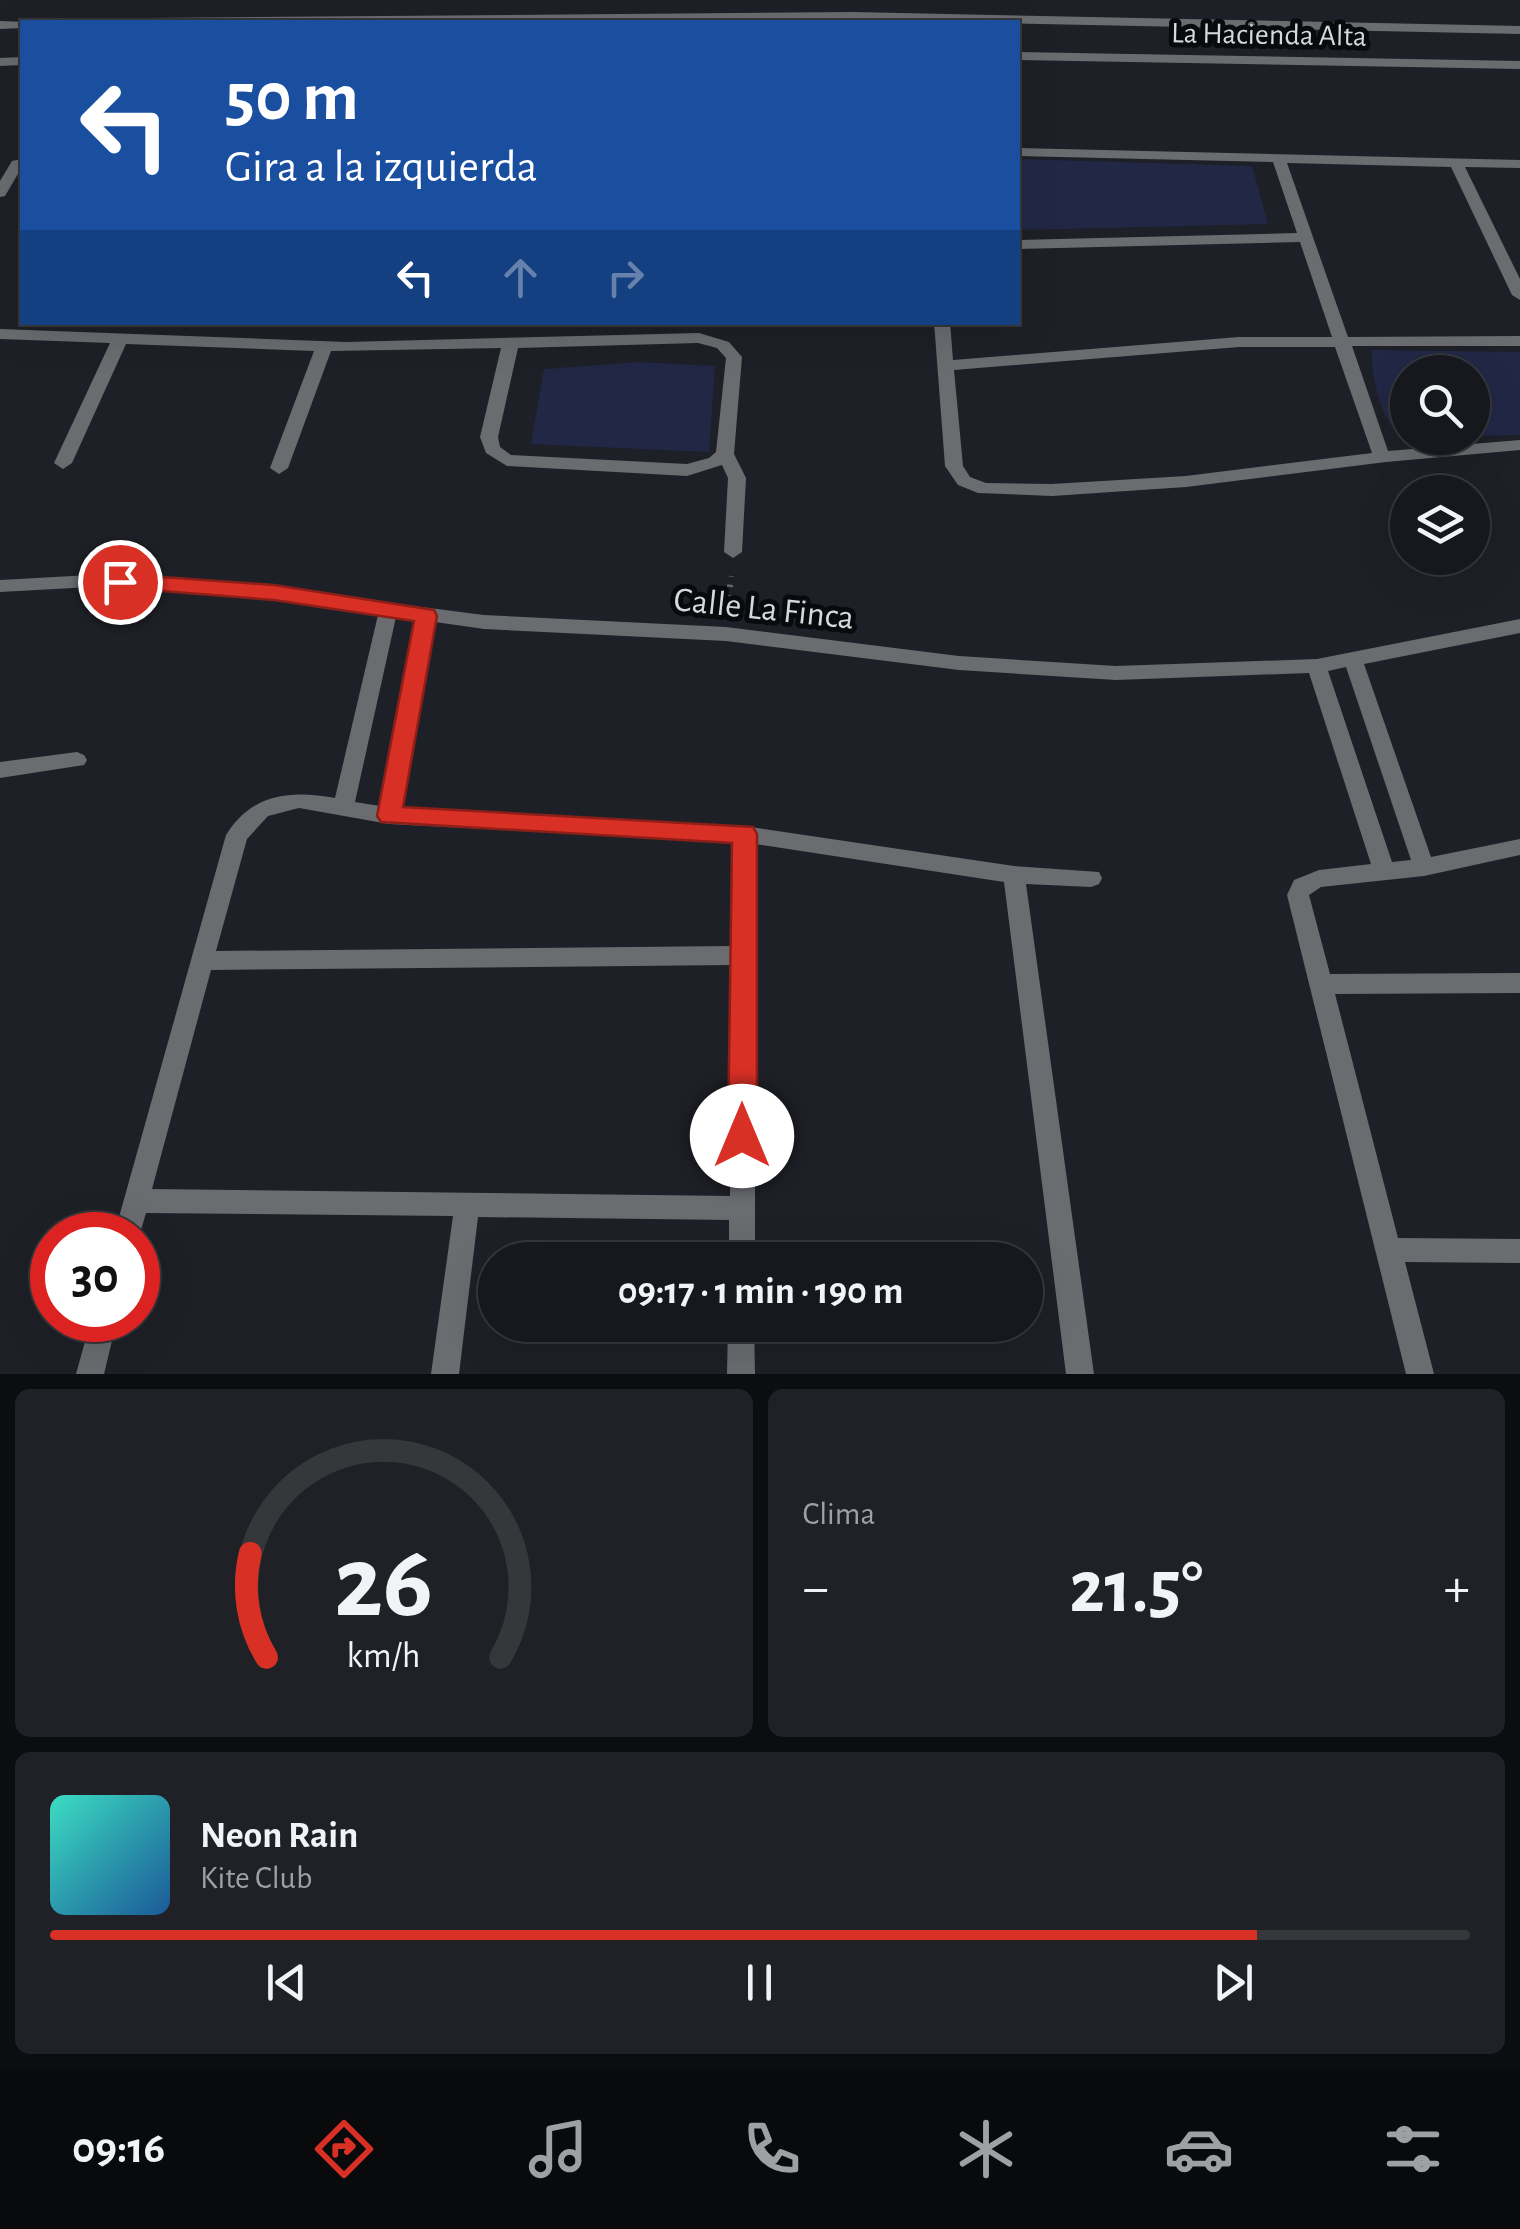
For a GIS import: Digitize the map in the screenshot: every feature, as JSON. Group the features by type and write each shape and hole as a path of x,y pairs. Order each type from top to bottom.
{"street":[{"name":"La Hacienda Alta","path":"377,20 832,16 1520,30"},
{"name":"La Hacienda Alta","path":"1020,56 1520,66"},
{"path":"1020,152 1520,164"},
{"path":"1279,160 1381,455"},
{"path":"1456,163 1520,296"},
{"path":"0,164 20,164"},
{"path":"0,193 20,164"},
{"path":"1020,245 1305,237"},
{"path":"942,325 954,466 964,481 984,489 1205,481 1381,455 1520,445"},
{"path":"0,334 324,347 687,338 723,345 731,351 735,364 725,454 736,478 733,552"},
{"path":"63,463 121,337"},
{"path":"945,366 1183,344 1520,341"},
{"path":"510,345 488,437 492,449 507,460 687,470 716,462 725,454"},
{"path":"279,468 324,347"},
{"name":"Calle La Finca","path":"0,586 91,581 212,586 426,616 726,634 1037,669 1184,673 1317,666 1520,626"},
{"path":"343,810 388,611"},
{"path":"389,816 426,616"},
{"path":"1353,660 1424,867"},
{"path":"1317,666 1384,871"},
{"path":"0,770 76,760"},
{"path":"133,1212 242,826 261,810 286,801 389,816 744,834 1014,875 1091,878"},
{"path":"742,1242 744,834"},
{"path":"1420,1374 1300,905 1302,886 1319,879 1424,867 1520,847"},
{"path":"1014,875 1080,1374"},
{"path":"202,961 744,955"},
{"path":"1320,984 1520,983"},
{"path":"136,1201 742,1208"},
{"path":"445,1374 467,1205"},
{"path":"1388,1250 1520,1252"},
{"path":"90,1374 98,1342"},
{"path":"741,1342 741,1374"}],"path":[{"path":"726,634 733,552"}],"shaded area":[{"path":"1020,159 1252,166 1268,224 1020,230"},
{"path":"1372,350 1520,352 1520,435 1490,436 1490,355 1390,355 1390,422 1380,403"},
{"path":"639,362 715,366 709,452 531,444 544,369"}],"route":[{"path":"120,582 212,586 426,616 389,816 744,834 742,1136"}]}
